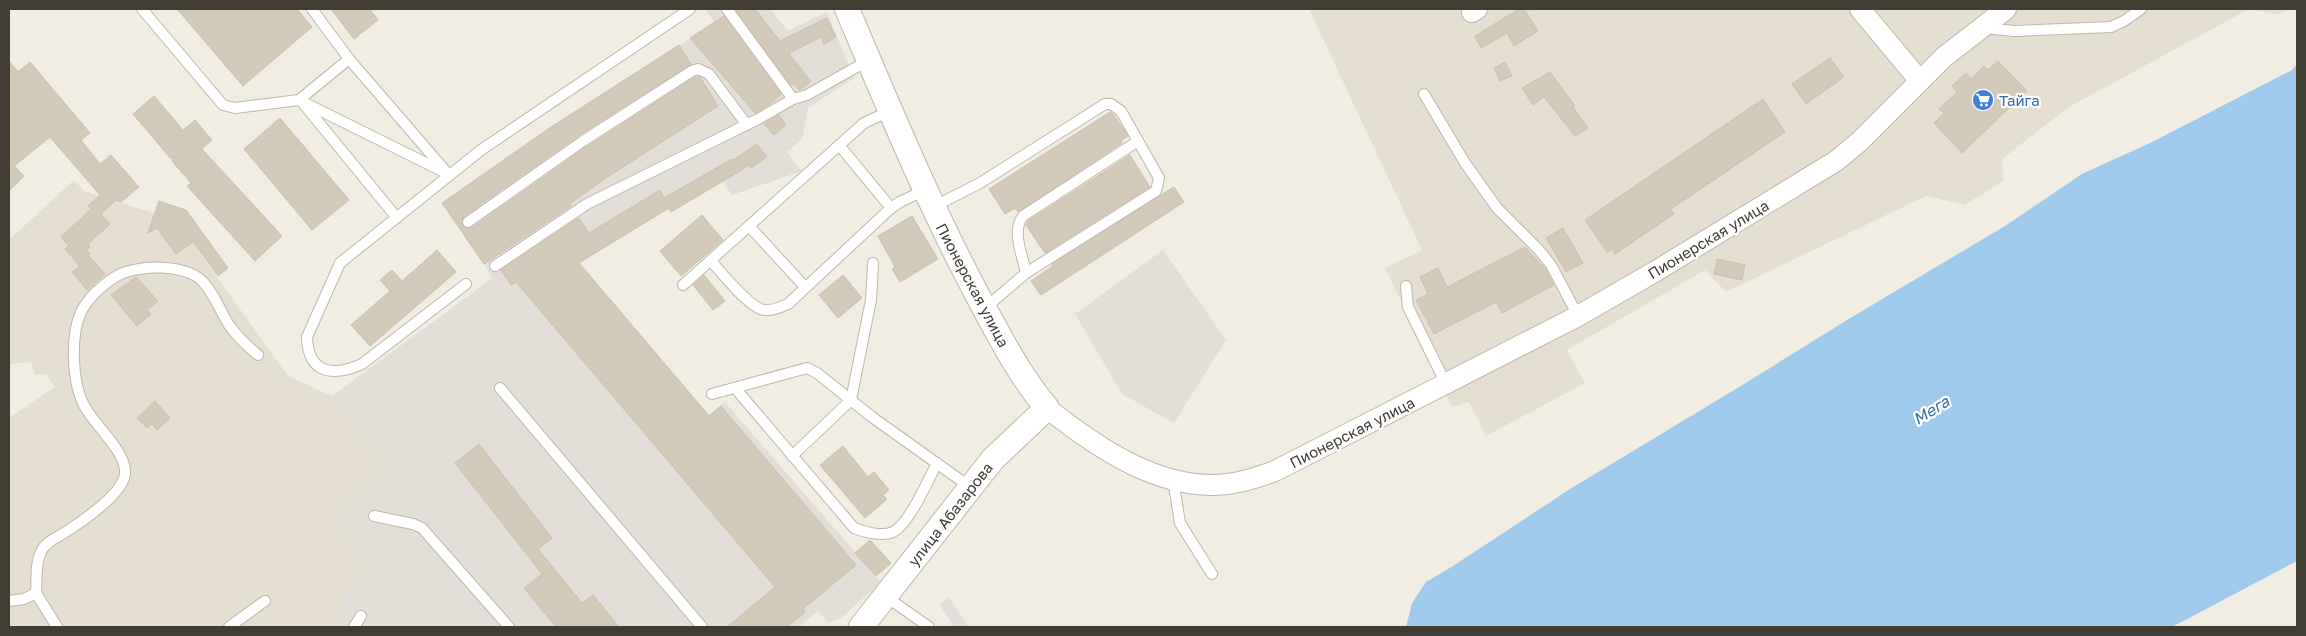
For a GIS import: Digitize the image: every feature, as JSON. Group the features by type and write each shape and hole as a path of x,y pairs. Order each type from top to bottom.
{"street":[{"name":"Пионерская улица","path":"848,9 929,199 985,309 1027,385 1047,408 1069,425 1129,462 1173,479 1208,485 1250,480 1299,459 1578,316 1656,271 1836,161 1859,142 1944,57 2006,9"},
{"path":"1860,9 1920,81"},
{"name":"улица Абазарова","path":"861,627 970,487 1012,439 1047,408"}],"lane":[{"path":"142,9 223,105 235,108 299,100 349,58"},
{"path":"312,9 349,58 449,174"},
{"path":"466,284 362,364 347,371 333,372 320,368 312,360 307,349 306,337 340,263 481,150 690,9"},
{"path":"727,9 792,98"},
{"path":"1980,28 2014,31 2111,26 2124,21 2141,9"},
{"path":"495,266 587,204 747,125 792,98 807,95 869,60"},
{"path":"468,222 583,141 692,71 698,69 709,74 747,125"},
{"path":"1424,94 1465,163 1498,208 1539,250 1578,316"},
{"path":"299,100 449,174"},
{"path":"299,100 398,218"},
{"path":"711,261 754,306 765,310 775,309 788,304 891,208 900,202 929,199 980,183 1104,104 1117,106 1160,178 1156,191 1026,273 985,309"},
{"path":"684,285 864,123 890,111"},
{"path":"1026,273 1018,233 1020,220 1023,216 1138,141"},
{"path":"839,145 891,208"},
{"path":"749,226 805,287"},
{"path":"792,456 851,400 871,300 874,263"},
{"path":"57,627 36,593 41,550 80,522 113,494 122,484 125,475 121,455 84,406 75,379 75,345 78,323 86,303 97,291 116,276 132,270 154,267 174,269 193,274 204,281 229,325 258,355"},
{"path":"1406,286 1408,307 1446,384"},
{"path":"712,394 807,368 817,372 851,400 970,487"},
{"path":"500,388 702,627"},
{"path":"735,388 854,528 885,534 893,532 899,527 917,502 937,463"},
{"path":"1173,479 1180,523 1212,574"},
{"path":"374,516 413,524 422,528 509,627"},
{"path":"9,600 24,599 36,593"},
{"path":"886,596 929,627"},
{"path":"229,627 265,601"},
{"path":"354,627 361,616"}],"shaded area":[{"path":"705,9 770,9 788,31 827,12 854,78 808,108 802,139 787,152 802,171 732,195 723,182 671,212 669,208 568,249 709,415 725,402 881,582 841,618 828,623 818,611 799,627 330,627 367,559 335,514 389,468 332,396 493,278 442,203 548,129 715,23"},
{"path":"1309,9 2249,9 2069,107 2002,159 2004,181 1964,205 1926,196 1726,292 1705,270 1567,350 1585,383 1486,436 1469,402 1452,407 1385,268 1422,250"},
{"path":"2249,9 2289,9 2278,14"},
{"path":"74,180 84,191 176,220 288,376 332,396 389,468 335,514 367,559 330,627 9,627 9,418 55,387 46,374 35,375 31,362 9,364 9,240"},
{"path":"1163,250 1226,340 1174,423 1122,394 1075,314"},
{"path":"949,597 969,627 954,627 939,604"}],"water":[{"name":"Мега","path":"2297,64 2297,561 2172,627 1406,627 1412,603 1426,582 1570,489 2005,226 2082,174 2152,142 2292,70"}],"building":[{"path":"177,9 297,9 312,27 243,86"},
{"path":"331,9 370,9 378,20 354,39"},
{"path":"735,9 755,9 780,41 827,18 836,37 824,44 821,37 789,53 811,82 799,90 794,83 791,85"},
{"path":"1519,9 1524,9 1538,31 1514,46 1507,33 1481,48 1475,36"},
{"path":"724,16 781,94 770,104 755,113 690,38"},
{"path":"679,45 691,64 579,135 464,216 462,226 472,228 587,147 695,77 700,77 718,106 609,176 569,204 571,206 484,264 442,203 548,129"},
{"path":"1830,58 1844,77 1806,104 1792,84"},
{"path":"9,61 18,72 30,62 90,133 81,140 100,164 111,155 139,187 121,202 116,200 101,214 110,224 88,244 90,247 87,250 90,254 88,255 105,274 87,290 72,272 80,266 65,249 69,246 61,237 91,209 88,206 100,195 50,137 14,166 24,176 9,191"},
{"name":"Тайга","path":"1998,61 2027,91 1962,153 1934,123 1944,113 1939,109 1957,92 1952,86 1966,73 1971,79 1984,66 1988,70"},
{"path":"1505,62 1512,76 1500,81 1494,68"},
{"path":"1550,72 1575,106 1573,107 1588,128 1575,136 1544,97 1533,105 1522,88"},
{"path":"154,96 183,130 195,120 212,140 202,149 282,236 255,261 187,186 191,183 172,161 174,156 171,159 133,114"},
{"path":"1763,99 1785,132 1671,209 1674,214 1615,254 1612,249 1607,252 1585,220"},
{"path":"1110,112 1128,136 1121,141 1122,143 1018,212 1015,208 1005,214 989,189"},
{"path":"779,115 786,125 774,135 764,124"},
{"path":"280,118 349,200 312,230 244,149"},
{"path":"757,144 767,157 751,168 750,165 671,212 669,208 579,263 709,416 721,406 856,565 803,609 805,612 787,627 727,627 775,587 516,282 511,285 501,270 579,218 589,233 660,190 664,198 733,160"},
{"path":"1130,155 1150,187 1045,253 1026,225 1028,221"},
{"path":"1174,187 1184,202 1041,295 1031,281 1053,266 1052,264"},
{"path":"159,201 186,210 228,268 218,276 193,242 176,254 157,228 148,233"},
{"path":"702,215 723,240 681,276 660,251"},
{"path":"912,216 938,259 900,282 892,269 895,267 878,236"},
{"path":"1563,228 1583,263 1566,272 1546,238"},
{"path":"1525,247 1545,269 1554,285 1502,313 1496,302 1434,334 1416,300 1428,294 1420,277 1438,268 1447,287"},
{"path":"437,250 456,272 370,346 351,325 390,291 380,280 392,270 402,281"},
{"path":"1717,259 1745,265 1742,280 1714,274"},
{"path":"704,275 725,301 713,310 693,285"},
{"path":"843,275 862,298 838,318 819,295"},
{"path":"136,277 158,301 147,310 151,314 137,326 111,295"},
{"path":"155,401 170,418 157,430 152,424 147,428 137,418"},
{"path":"479,444 552,538 538,549 582,603 593,595 619,627 556,627 524,588 542,574 455,463"},
{"path":"843,446 868,477 874,472 889,490 883,495 887,499 865,518 820,465"},
{"path":"870,540 891,563 876,576 855,553"}],"place":[{"name":"Тайга","path":"1983,100"}]}
